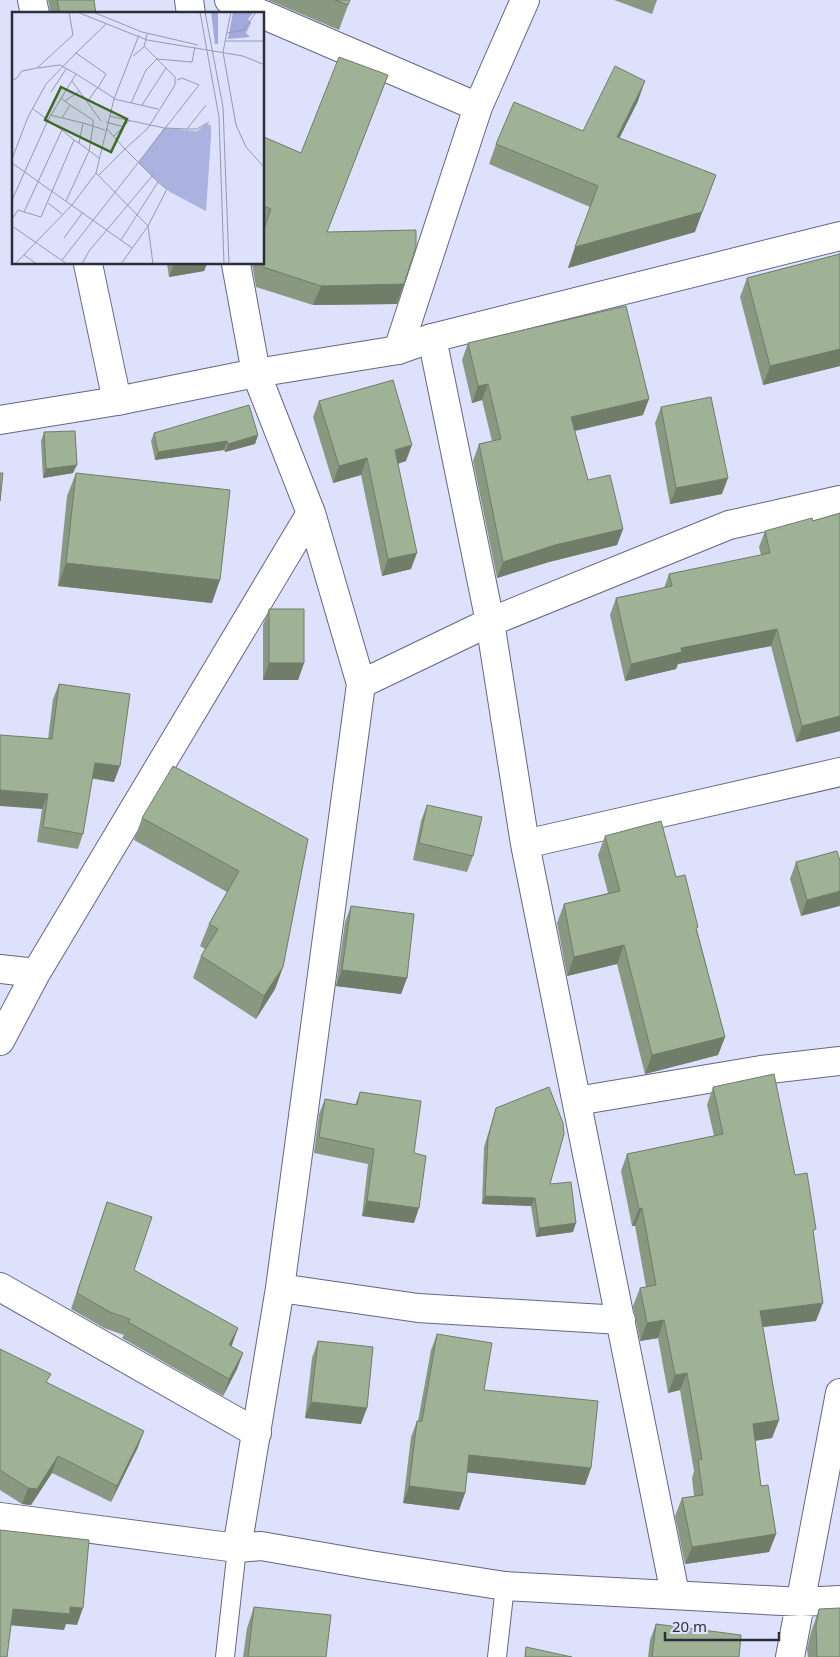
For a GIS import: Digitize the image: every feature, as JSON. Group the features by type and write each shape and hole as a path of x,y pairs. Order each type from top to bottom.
{"street":[{"path":"229,0 257,12"},
{"path":"398,350 478,108 525,0"},
{"path":"265,15 478,108"},
{"path":"0,420 117,401 256,373 398,350 432,338 840,236"},
{"path":"88,265 117,401"},
{"path":"236,265 256,373 311,512 361,684 280,1288 237,1548"},
{"path":"432,338 490,622 525,844 675,1594"},
{"path":"361,684 490,622 729,525 840,500"},
{"path":"0,1041 36,973 311,512"},
{"path":"525,844 840,772"},
{"path":"0,969 36,973"},
{"path":"576,1101 761,1070 840,1061"},
{"path":"0,1287 257,1433"},
{"path":"280,1288 418,1308 621,1320"},
{"path":"790,1657 840,1393"},
{"path":"0,1516 237,1548 260,1546 506,1586 801,1602 840,1600"}],"lane":[{"path":"225,1657 237,1548"},
{"path":"497,1657 506,1586"}],"building":[{"path":"57,0 94,0 96,12 60,12"},
{"path":"335,0 350,0 348,5"},
{"path":"339,57 388,75 327,232 416,230 416,247 404,284 321,286 263,267 265,265 265,226 271,209 265,206 265,137 301,153"},
{"path":"615,66 645,81 617,137 716,175 702,212 575,247 598,186 496,144 514,102 583,131"},
{"path":"840,254 840,349 770,366 747,278"},
{"path":"626,306 649,399 571,417 588,480 610,475 623,529 555,545 503,562 479,444 501,439 488,384 478,386 468,343"},
{"path":"393,380 412,445 395,450 417,553 388,559 367,458 339,466 319,401"},
{"path":"711,397 728,478 676,488 661,407"},
{"path":"249,405 258,435 228,444 227,441 158,452 154,433"},
{"path":"75,431 77,465 46,469 44,432"},
{"path":"0,473 3,473 0,501"},
{"path":"76,473 230,490 220,580 66,563"},
{"path":"840,513 840,716 802,726 777,629 681,648 682,652 631,664 616,598 672,586 669,574 770,553 765,531 812,518 813,521"},
{"path":"269,609 304,609 304,663 269,663"},
{"path":"59,684 130,694 120,766 95,763 83,834 43,827 48,794 0,790 0,735 52,739"},
{"path":"173,766 308,839 283,967 264,996 201,956 218,929 209,924 239,871 142,818"},
{"path":"427,805 482,817 473,856 419,843"},
{"path":"661,821 676,877 685,875 698,927 696,928 725,1037 652,1055 624,945 574,957 564,904 620,891 605,836"},
{"path":"837,851 840,861 840,891 807,900 796,862"},
{"path":"351,906 414,914 407,978 342,970"},
{"path":"774,1074 795,1175 807,1173 816,1229 813,1230 823,1303 760,1311 779,1420 753,1424 761,1486 768,1485 776,1534 692,1547 682,1498 703,1495 698,1460 702,1459 687,1373 675,1375 664,1320 647,1323 640,1288 656,1285 642,1208 639,1209 627,1154 723,1134 713,1087"},
{"path":"549,1087 563,1123 564,1134 550,1184 571,1182 576,1223 539,1228 535,1198 485,1196 488,1138 496,1108"},
{"path":"360,1092 421,1101 414,1153 426,1156 419,1208 367,1201 374,1149 319,1137 325,1099 357,1105"},
{"path":"107,1202 152,1217 134,1270 238,1328 229,1345 243,1353 229,1379 128,1322 130,1319 110,1312 77,1293"},
{"path":"437,1334 492,1343 484,1390 598,1401 591,1468 469,1455 465,1493 409,1486 417,1421 422,1421"},
{"path":"318,1341 373,1347 367,1408 311,1402"},
{"path":"0,1349 51,1374 46,1382 144,1431 117,1486 58,1456 37,1489 28,1488 0,1470"},
{"path":"0,1530 89,1540 83,1608 70,1607 70,1614 13,1609 7,1657 0,1657"},
{"path":"254,1607 331,1615 326,1657 248,1657"},
{"path":"840,1608 840,1657 817,1657 816,1626 819,1609"},
{"path":"656,1624 741,1635 739,1657 652,1657"},
{"path":"526,1647 572,1657 525,1657"}]}
